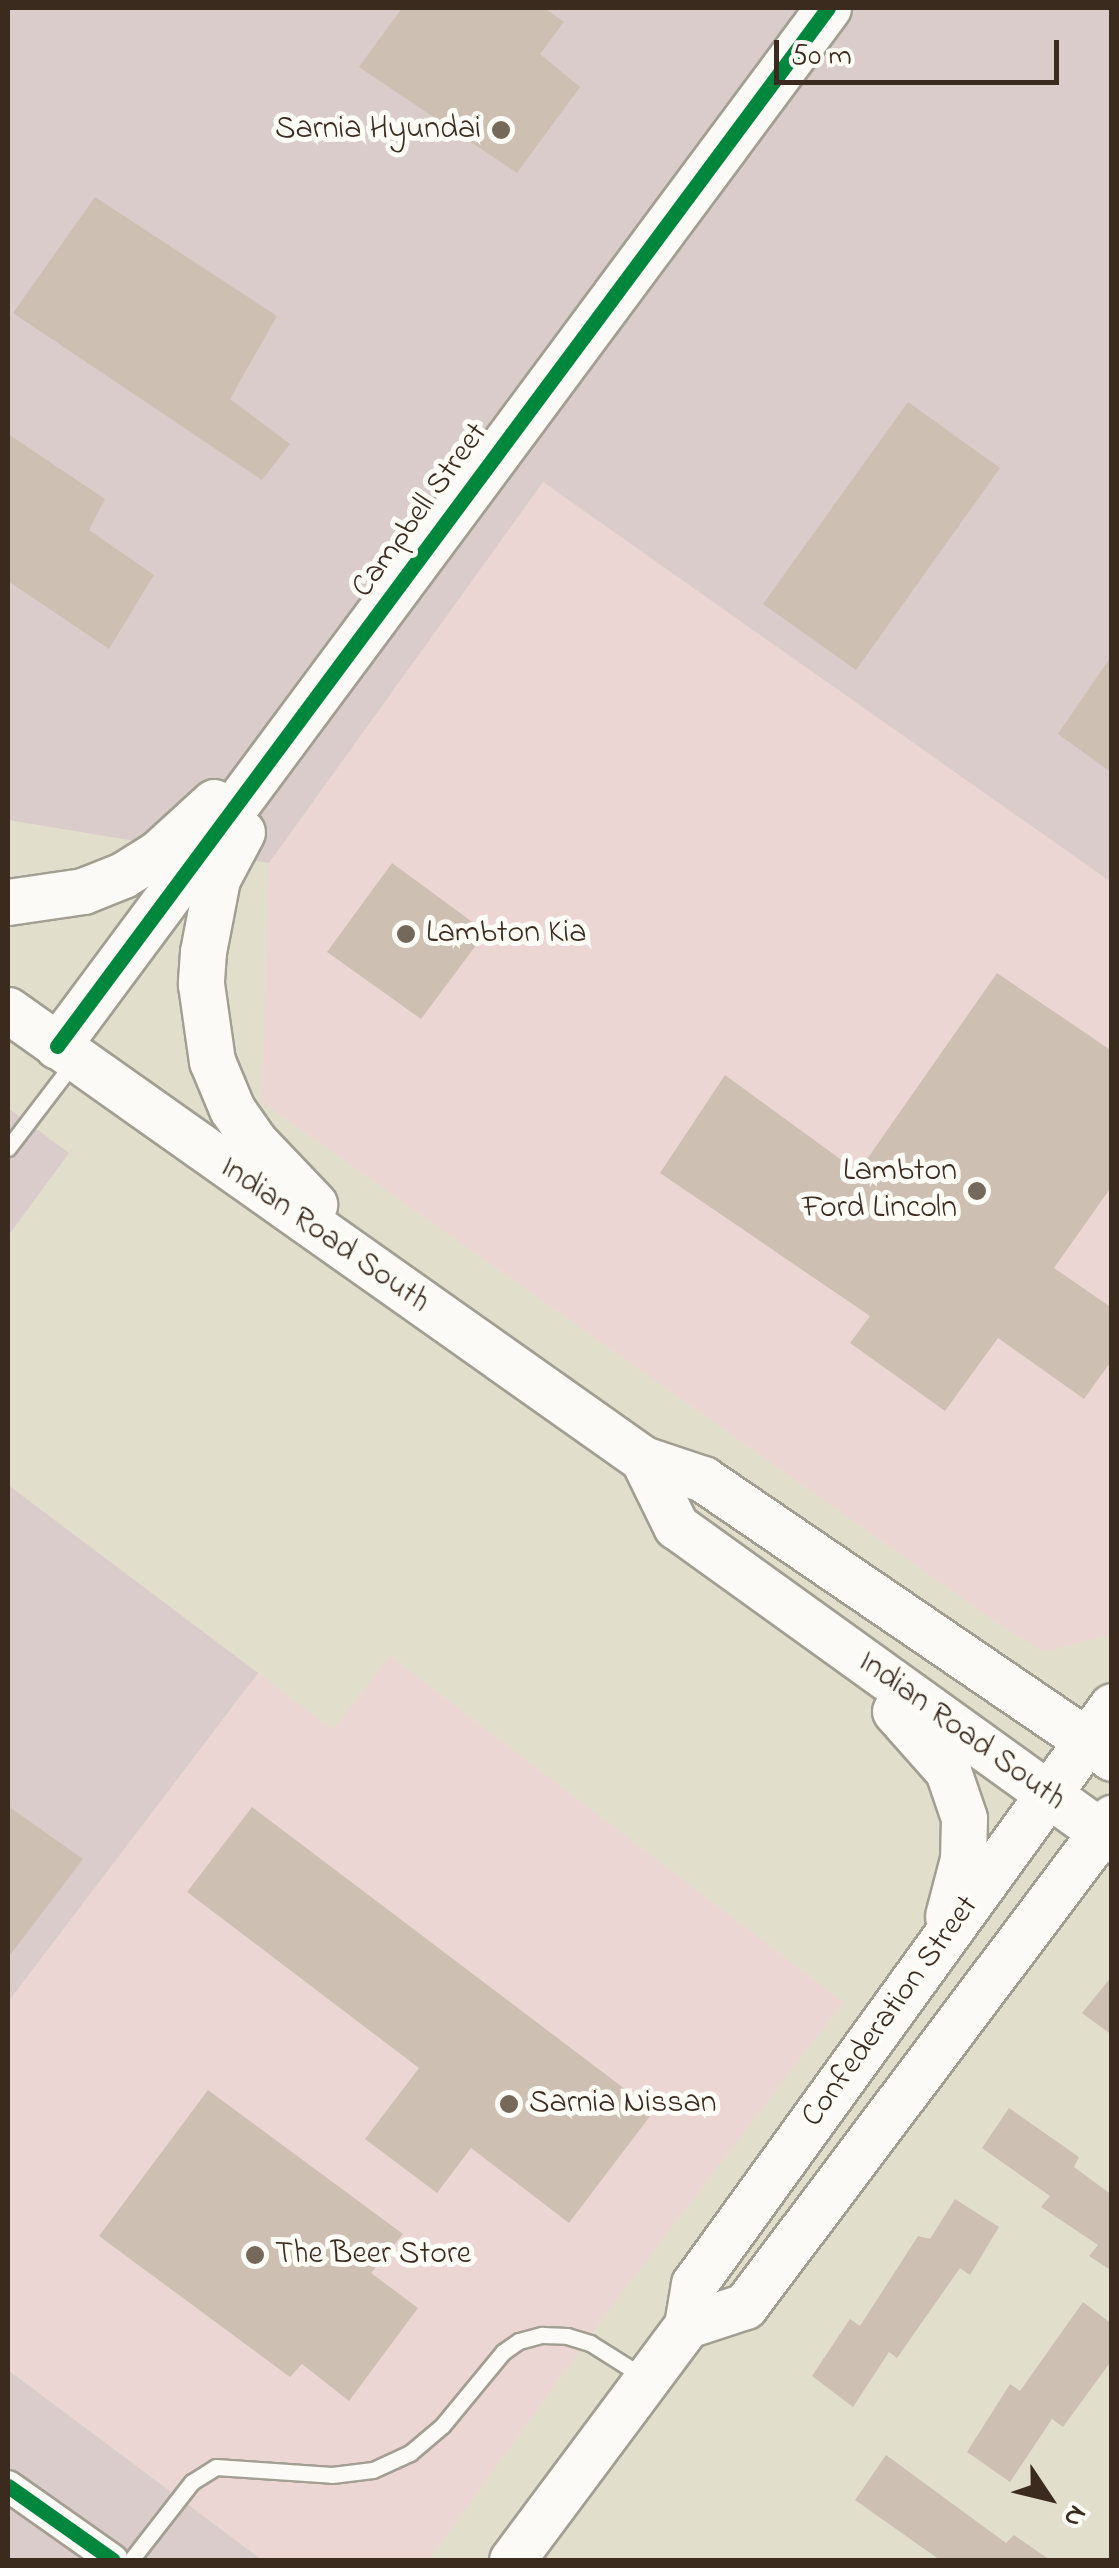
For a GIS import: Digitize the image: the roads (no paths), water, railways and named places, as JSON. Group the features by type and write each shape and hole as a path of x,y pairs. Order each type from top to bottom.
{"main road":[{"name":"Campbell Street","path":"66,1053 332,678 828,8"},
{"path":"8,902 83,890 123,875 157,854 185,832 332,678"},
{"path":"332,678 218,879 208,915 201,984 212,1060 232,1109 256,1142 384,1278"},
{"name":"Indian Road South","path":"8,1010 643,1459 702,1479 1103,1735"},
{"name":"Indian Road South","path":"643,1459 676,1526 1046,1796 1108,1830"},
{"path":"765,1590 892,1708 948,1771 964,1818 965,1841 959,1884 938,1947"},
{"name":"Confederation Street","path":"512,2560 687,2324 694,2284 1046,1796 1103,1735"},
{"name":"Confederation Street","path":"687,2324 745,2306 1108,1830"}],"street":[{"path":"8,2486 113,2560"}],"lane":[{"path":"8,1148 66,1053"},
{"path":"131,2560 192,2482 216,2466 332,2475 373,2470 410,2453 442,2426 503,2352 520,2341 567,2336 590,2342 646,2378"}],"place":[{"name":"Sarnia Hyundai","path":"501,130"},
{"name":"Lambton Kia","path":"406,934"},
{"name":"Lambton Ford Lincoln","path":"977,1191"},
{"name":"Sarnia Nissan","path":"509,2104"},
{"name":"The Beer Store","path":"255,2255"}]}
